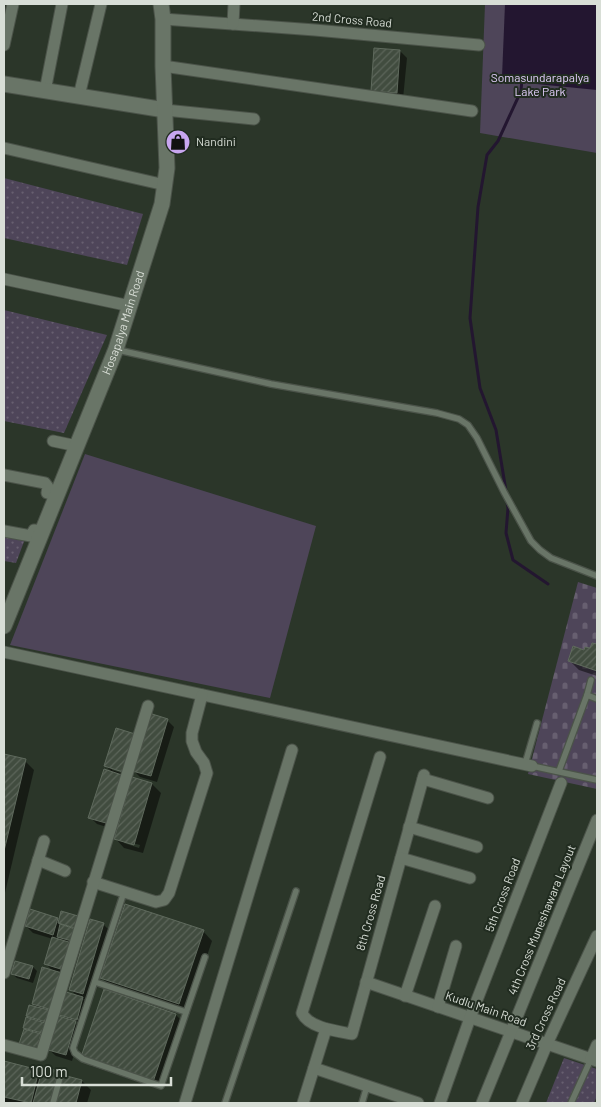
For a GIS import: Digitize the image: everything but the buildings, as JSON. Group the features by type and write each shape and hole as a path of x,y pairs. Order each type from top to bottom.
{"street":[{"path":"4,45 13,4"},
{"path":"45,91 62,4"},
{"path":"79,96 101,4"},
{"name":"Hosapalya Main Road","path":"4,626 8,603 42,531 116,349 162,204 167,168 164,19 161,4"},
{"path":"233,24 234,4"},
{"name":"2nd Cross Road","path":"164,19 479,45"},
{"path":"164,66 472,111"},
{"path":"4,84 165,110 254,119"},
{"path":"4,148 165,185"},
{"path":"4,279 130,306"},
{"path":"53,441 76,446"},
{"path":"4,475 45,483 48,487 47,492 56,496"},
{"path":"4,531 29,536 34,530 42,531"},
{"path":"4,652 529,765"},
{"path":"93,882 156,902 164,900 169,894 207,773 204,762 196,752 192,741 192,733 202,695"},
{"path":"4,1045 41,1055 148,706"},
{"path":"185,1103 292,750"},
{"path":"303,1103 326,1029 304,1019 302,1013 380,757"},
{"name":"8th Cross Road","path":"326,1029 352,1034 424,777 488,798"},
{"name":"5th Cross Road","path":"440,1103 560,777"},
{"name":"4th Cross Muneshawara Layout","path":"482,1103 597,820"},
{"path":"409,827 477,847"},
{"path":"4,973 44,841"},
{"path":"401,858 470,878"},
{"path":"38,860 66,871"},
{"path":"405,996 435,906"},
{"name":"3rd Cross Road","path":"522,1103 597,936"},
{"path":"438,1007 456,946"},
{"name":"Kudlu Main Road","path":"366,982 594,1060"},
{"path":"594,1060 597,1045"},
{"path":"314,1068 418,1103"}],"lane":[{"path":"116,349 272,384 437,413 459,420 468,425 477,438 531,541 551,558 597,576"},
{"path":"560,777 591,680"},
{"path":"587,695 597,699"},
{"path":"537,723 529,765 560,777 597,780"},
{"path":"225,1103 296,891"},
{"path":"124,892 73,1048 75,1053 83,1059 161,1086 205,957"},
{"path":"95,982 186,1012"},
{"path":"571,1103 594,1060"},
{"path":"53,1103 61,1074"},
{"path":"362,1103 367,1086"}],"green space":[{"name":"Somasundarapalya Lake Park","path":"485,4 597,4 597,153 480,133"},
{"path":"4,178 143,214 127,265 4,238"},
{"path":"4,310 107,335 64,433 4,421"},
{"path":"85,454 316,526 270,698 10,645"},
{"path":"4,536 25,539 16,563 4,561"},
{"path":"578,582 597,588 597,789 528,774"},
{"path":"564,1058 597,1069 597,1096 594,1103 546,1103"}],"shaded area":[{"path":"505,4 597,4 597,90 516,82 502,77"}],"waterway":[{"path":"506,491 496,430 480,388 470,318 478,207 487,155 498,141 521,91 522,79"},
{"path":"507,502 506,533 513,560 548,584"}],"place":[{"name":"Nandini","path":"178,142"}]}
